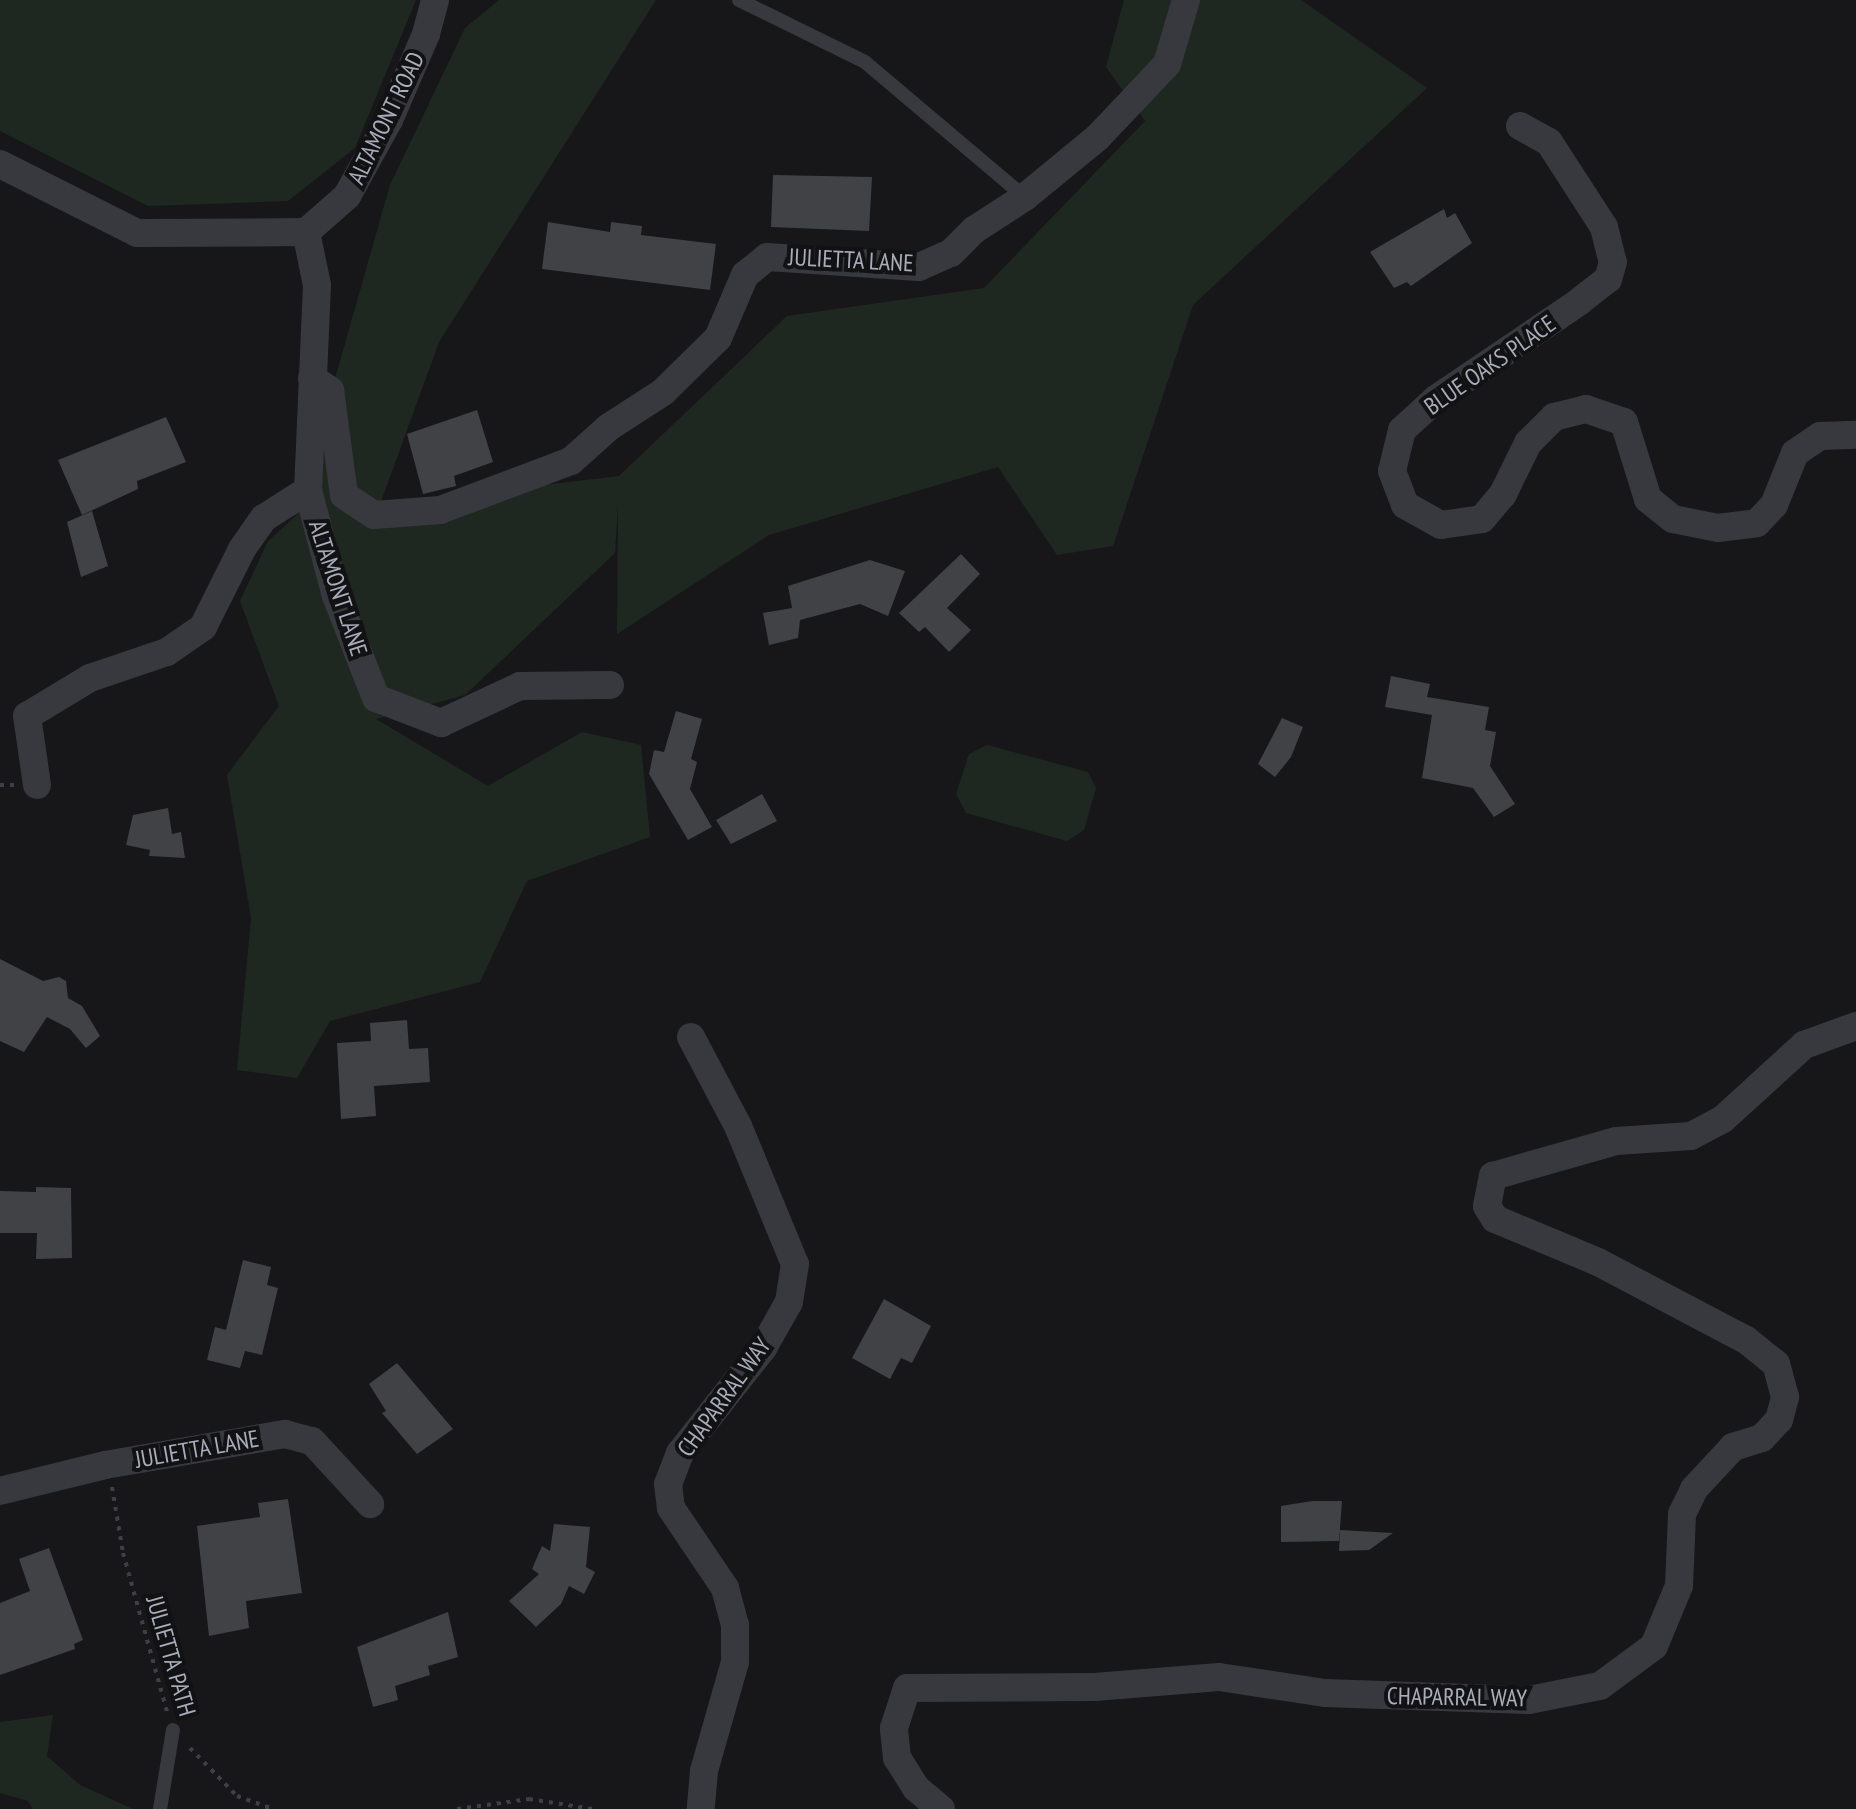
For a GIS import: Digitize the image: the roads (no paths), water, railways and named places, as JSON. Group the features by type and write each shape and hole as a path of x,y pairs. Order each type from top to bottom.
{"street":[{"name":"ALTAMONT ROAD","path":"306,232 354,184 389,120 426,34 435,0"},
{"name":"JULIETTA LANE","path":"312,378 330,390 344,495 374,515 440,510 571,461 609,427 663,392 718,338 745,275 767,257 919,267 951,253 974,230 1025,197 1098,137 1167,64 1186,0"},
{"name":"BLUE OAKS PLACE","path":"1520,126 1549,142 1604,227 1611,246 1611,271 1579,302 1436,399 1402,430 1392,471 1405,505 1441,525 1482,519 1503,494 1528,443 1554,417 1586,409 1624,422 1648,499 1673,519 1718,528 1757,523 1774,505 1795,453 1820,436 1856,435"},
{"path":"0,164 137,233 306,232"},
{"name":"ALTAMONT LANE","path":"306,232 317,285 308,490 336,596 376,698 441,723 520,686 610,685"},
{"path":"37,785 27,716 90,678 167,652 203,627 242,549 264,518 308,490"},
{"name":"CHAPARRAL WAY","path":"941,1809 916,1788 897,1758 894,1728 907,1688 1095,1687 1219,1677 1325,1693 1529,1700 1600,1686 1654,1646 1679,1586 1682,1514 1694,1489 1733,1447 1762,1438 1779,1420 1785,1397 1776,1364 1746,1340 1598,1262 1495,1219 1487,1206 1493,1176 1616,1141 1691,1136 1723,1119 1804,1045 1856,1026"},
{"name":"CHAPARRAL WAY","path":"691,1037 738,1126 795,1264 789,1302 763,1348 680,1453 668,1484 671,1508 725,1588 735,1625 735,1662 704,1771 701,1809"},
{"name":"JULIETTA LANE","path":"0,1491 105,1465 285,1434 312,1441 370,1504"}],"lane":[{"path":"739,0 865,62 1025,197"},
{"path":"160,1809 173,1730"}]}
